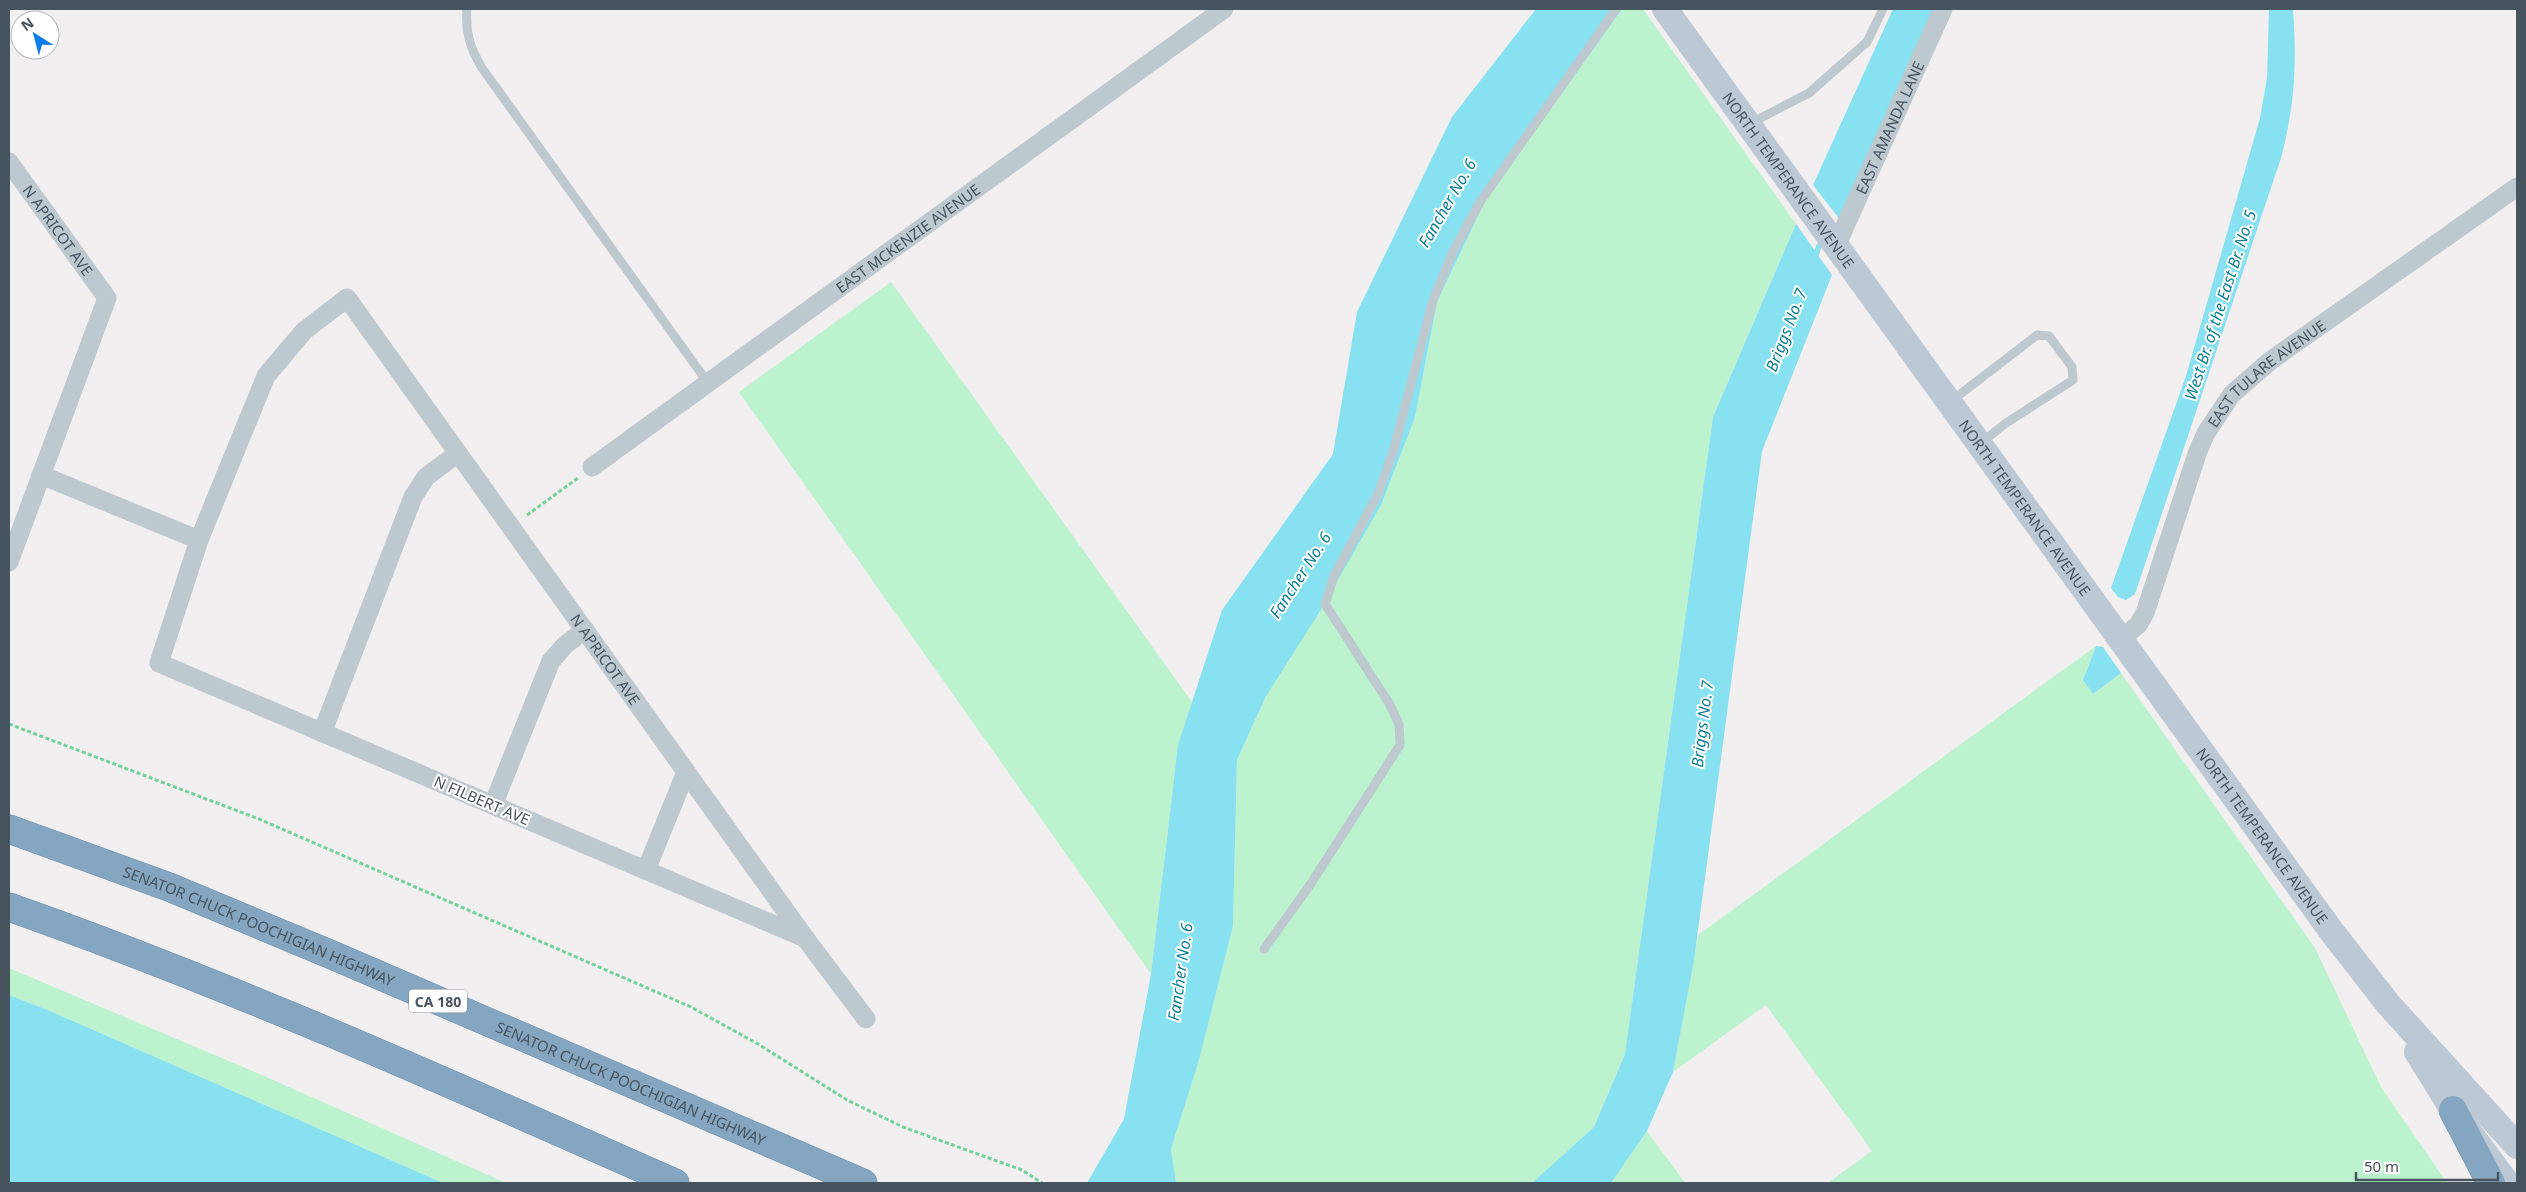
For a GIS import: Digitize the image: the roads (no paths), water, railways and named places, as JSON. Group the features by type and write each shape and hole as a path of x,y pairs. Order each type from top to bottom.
{"highway":[{"name":"SENATOR CHUCK POOCHIGIAN HIGHWAY","path":"9,829 169,887 863,1183"},
{"path":"9,907 222,987 434,1077 675,1183"},
{"path":"2453,1110 2491,1183"}],"main road":[{"name":"NORTH TEMPERANCE AVENUE","path":"1665,9 2332,932 2389,1005 2517,1146"},
{"name":"NORTH TEMPERANCE AVENUE","path":"2389,1005 2453,1110 2507,1183"}],"street":[{"name":"EAST MCKENZIE AVENUE","path":"592,467 1224,9"},
{"name":"EAST AMANDA LANE","path":"1836,246 1943,9"},
{"name":"N APRICOT AVE","path":"11,171 107,298 40,475"},
{"name":"EAST TULARE AVENUE","path":"2121,639 2138,625 2145,613 2198,451 2216,416 2232,394 2270,361 2517,187"},
{"name":"N APRICOT AVE","path":"199,540 266,376 304,331 348,298 805,938 866,1019"},
{"path":"322,733 413,497 426,477 458,453"},
{"path":"9,562 40,475 199,540"},
{"name":"N FILBERT AVE","path":"199,540 159,663 805,938"},
{"path":"493,805 551,661 565,645 585,630"},
{"path":"646,870 686,772"}],"lane":[{"path":"467,9 466,34 472,52 482,68 708,384"},
{"path":"1264,949 1315,877 1400,745 1399,724 1389,703 1325,604 1334,576 1378,494 1388,467 1418,363 1433,300 1453,252 1480,202 1616,9"},
{"path":"1749,125 1809,93 1867,42 1883,9"},
{"path":"1950,402 2037,334 2049,336 2072,367 2073,380 2006,423 1980,443"}],"water":[{"name":"Fancher No. 6","path":"1536,9 1622,9 1485,201 1437,302 1415,417 1381,505 1317,616 1266,696 1237,760 1233,926 1199,1060 1171,1149 1176,1183 1087,1183 1124,1119 1151,974 1178,745 1222,610 1333,454 1357,312 1452,117"},
{"path":"1893,9 1945,9 1848,230 1813,185"},
{"name":"West Br. of the East Br. No. 5","path":"2269,9 2293,9 2295,67 2286,138 2281,158 2135,594 2126,600 2118,597 2111,588 2186,376 2260,118 2267,78"},
{"path":"1796,224 1832,275 1762,451 1694,960 1673,1072 1647,1131 1611,1183 1532,1183 1594,1127 1625,1054 1713,417"},
{"path":"2096,646 2103,647 2121,673 2093,694 2083,680"},
{"path":"9,995 50,1011 443,1183 9,1183"}],"waterway":[{"name":"Briggs No. 7","path":"1814,260 1819,246"}]}
